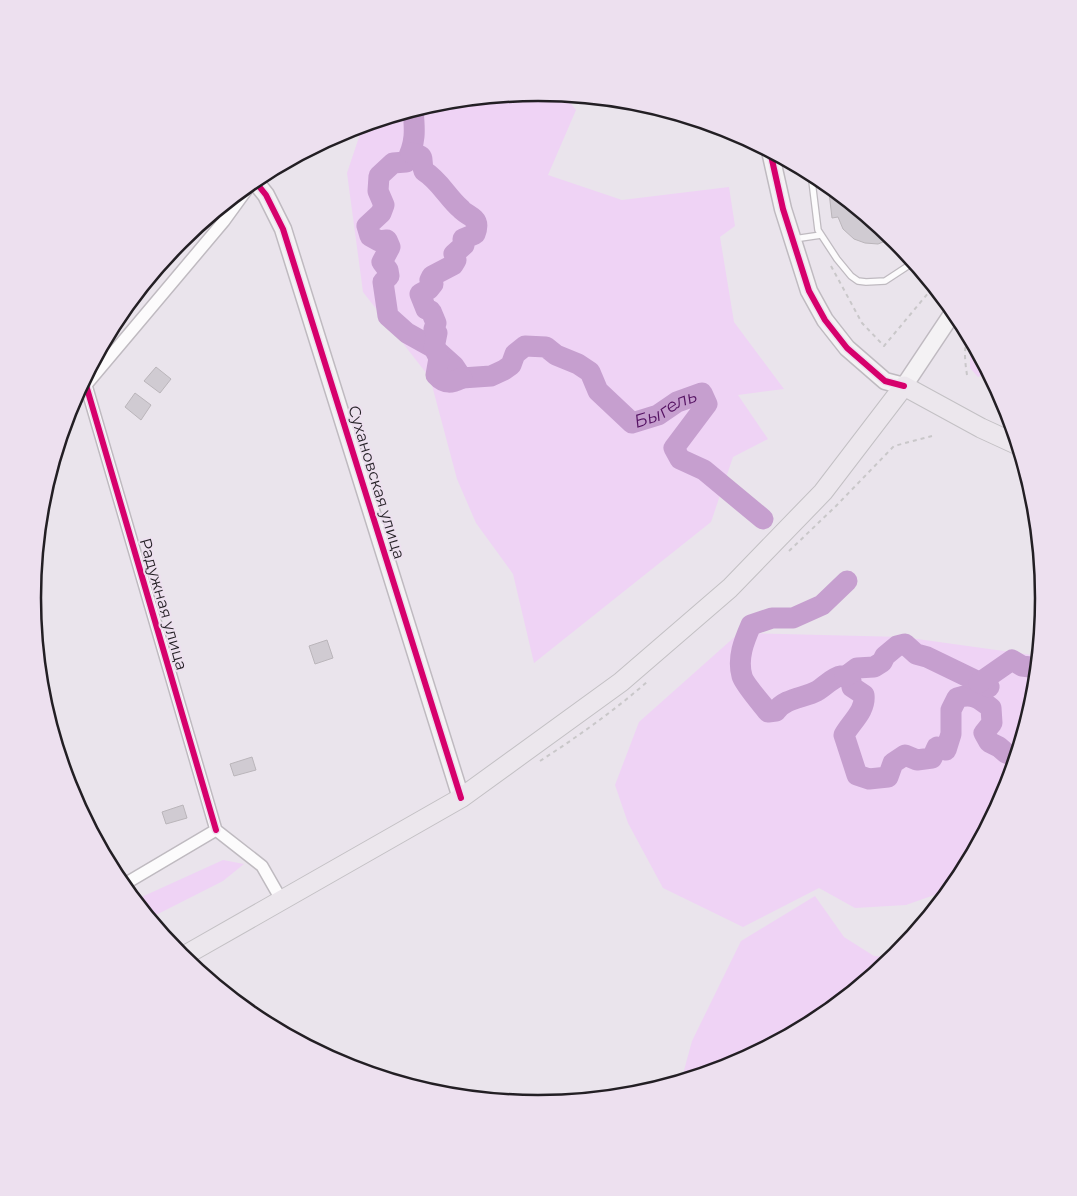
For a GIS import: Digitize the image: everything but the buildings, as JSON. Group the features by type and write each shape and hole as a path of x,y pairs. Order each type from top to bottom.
{"main road":[{"path":"190,953 461,798 621,682 730,588 823,492 904,386 981,428 1010,441"}],"street":[{"path":"772,159 783,209 809,291 824,320 848,348 886,381 904,386 949,318"},
{"name":"Сухановская улица","path":"259,187 266,195 283,229 461,798"},
{"path":"94,377 237,203"},
{"name":"Радужная улица","path":"87,390 216,830"},
{"path":"130,881 216,830 262,866 282,901"}],"lane":[{"path":"812,183 818,230 851,276 858,281 885,281 908,266"},
{"path":"793,240 821,234"}],"path":[{"path":"966,344 964,356 967,375"},
{"path":"894,446 932,436"}],"shaded area":[{"path":"506,102 570,102 576,110 548,175 622,200 729,187 735,226 720,237 734,322 784,389 738,395 768,439 733,457 711,522 534,663 513,574 476,523 457,479 430,378 363,292 347,173 360,134 379,127 441,110 474,105"},
{"path":"970,351 982,375 978,377 970,368"},
{"path":"739,633 903,637 1032,655 1019,727 998,788 984,818 969,847 938,894 906,905 855,908 819,888 743,927 663,888 628,823 615,785 639,722"},
{"path":"223,860 244,864 223,881 156,915 141,897"},
{"path":"815,896 844,937 874,956 883,956 841,992 787,1029 729,1057 683,1073 692,1041 741,941"}],"waterway":[{"name":"Быгель","path":"414,117 412,149 406,162 393,163 379,176 378,191 384,205 381,213 367,226 370,236 379,241 387,240 390,247 382,262 388,270 389,276 383,282 388,316 407,333 434,348 454,366 462,378 491,376 504,370 511,365 515,354 525,346 546,347 556,355 578,364 590,372 598,391 632,423 658,415 677,402 702,393 707,404 674,448 680,459 704,470 763,519"},
{"name":"Быгель","path":"411,153 420,155 424,171 435,179 477,224 475,234 463,239 464,245 454,254 456,260 453,265 432,276 430,280 433,284 429,289 420,294 426,309 431,311 436,323 434,329 437,333 434,348 439,358 436,375 446,382 462,378"},
{"name":"Быгель","path":"847,581 822,605 793,618 772,618 751,625 742,650 740,663 742,676 768,712 776,711 784,703 817,691 838,677 842,676 848,679 851,681 852,687 864,695 864,701 863,706 844,735 857,775 869,779 888,777 893,763 905,755 917,760 932,758 937,747 946,750 951,734 951,710 957,698 971,696 979,699 991,708 992,723 984,733 989,742 1010,755"},
{"name":"Быгель","path":"845,677 857,668 874,667 882,662 885,656 897,646 905,644 916,654 927,657 988,686"},
{"name":"Быгель","path":"979,683 1012,660 1022,666 1030,667"}],"cycle path":[{"path":"772,159 783,209 809,291 825,320 847,348 885,381 904,386"},
{"path":"259,187 266,195 283,229 461,798"},
{"path":"87,390 216,830"}]}
